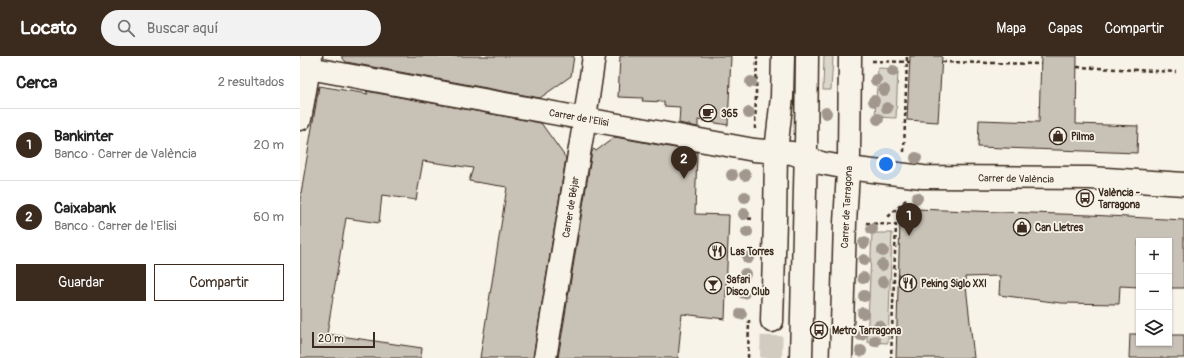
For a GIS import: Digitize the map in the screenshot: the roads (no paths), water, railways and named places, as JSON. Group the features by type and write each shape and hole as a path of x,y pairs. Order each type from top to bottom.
{"street":[{"name":"Carrer de Béjar","path":"545,358 594,56"},
{"path":"772,321 776,151 782,96 783,56"},
{"path":"801,358 807,56"},
{"name":"Carrer de Tarragona","path":"841,358 848,168 850,56"},
{"name":"Carrer de l'Elisi","path":"310,62 585,118 754,150 792,153 806,159 848,168"},
{"path":"300,119 310,62"},
{"name":"Carrer de València","path":"848,168 923,177 1090,178 1184,184"}],"tunnel":[{"path":"771,358 772,321"}],"place":[{"name":"365","path":"708,113"},
{"name":"Pilma","path":"1058,136"},
{"name":"Caixabank","path":"684,179"},
{"name":"València - Tarragona","path":"1085,198"},
{"name":"Can Lletres","path":"1022,227"},
{"name":"Bankinter","path":"909,236"},
{"name":"Las Torres","path":"717,251"},
{"name":"Peking Siglo XXI","path":"908,283"},
{"name":"Safari Disco Club","path":"713,285"},
{"name":"Metro Tarragona","path":"819,330"}]}
